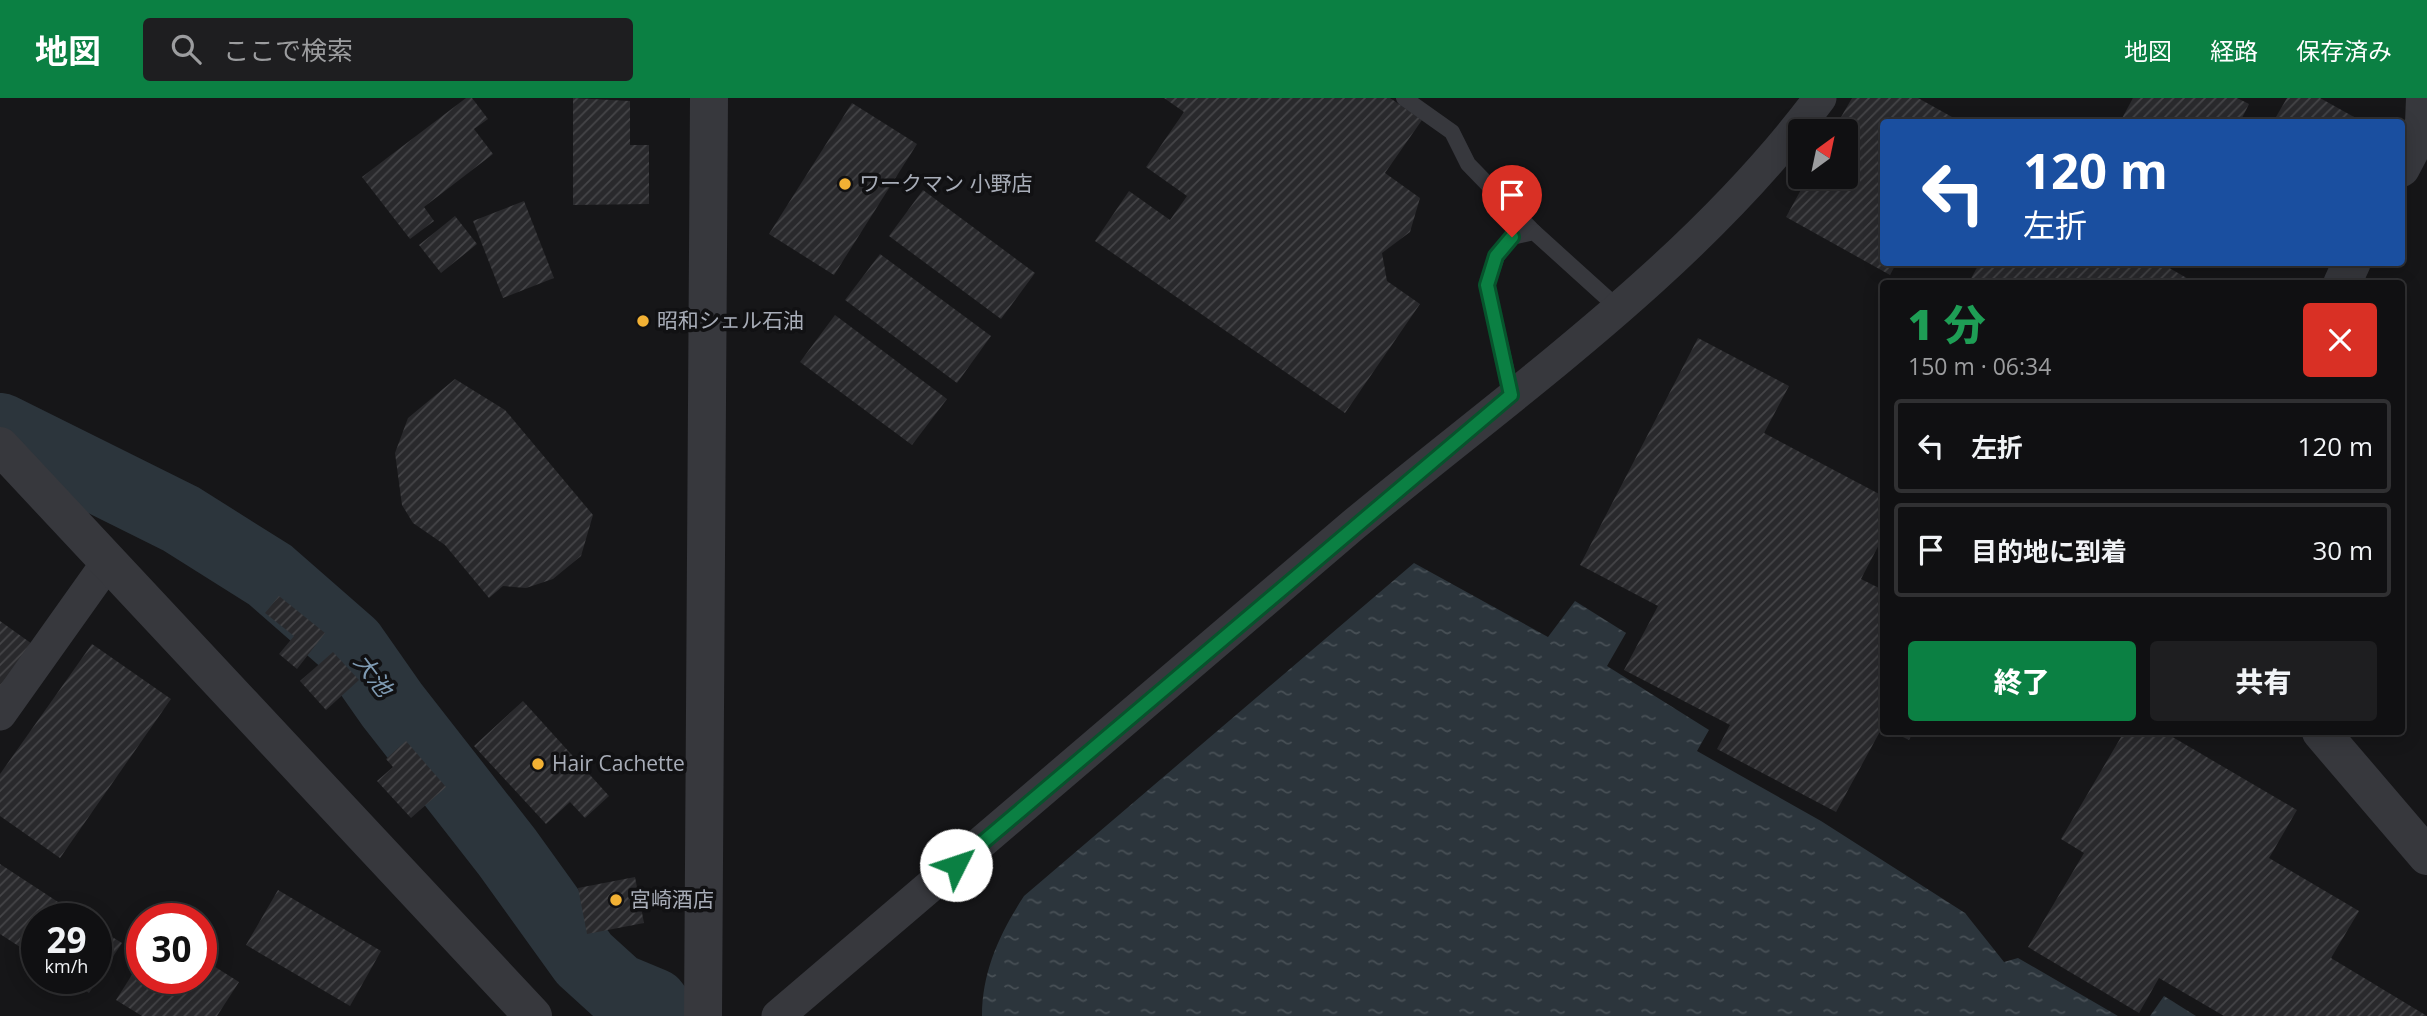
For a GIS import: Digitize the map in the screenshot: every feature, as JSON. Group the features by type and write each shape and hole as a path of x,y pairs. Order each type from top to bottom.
{"street":[{"path":"703,1016 709,98"},
{"path":"778,1016 1351,527 1618,308 1701,233 1784,146 1820,98"},
{"path":"2405,160 2424,124 2425,98"},
{"path":"0,446 533,1016"},
{"path":"0,713 108,562"},
{"path":"2324,735 2427,856"}],"lane":[{"path":"1404,98 1452,132 1468,164 1534,232 1618,308"},
{"path":"1511,395 1487,285 1496,256 1512,237 1534,232"}],"water":[{"path":"1414,563 1548,637 1575,601 1626,633 1607,666 1709,730 1697,751 1821,821 1965,913 2004,962 2018,958 2118,1016 982,1016 985,983 994,953 1024,896"},
{"path":"2164,996 2196,1016 2150,1016"}],"building":[{"path":"466,98 472,98 488,119 474,129 493,154 424,207 434,221 410,239 362,177"},
{"path":"573,98 630,101 630,145 649,145 649,204 573,205"},
{"path":"1164,98 1390,98 1422,120 1385,173 1420,198 1410,232 1382,253 1387,281 1420,304 1345,413 1095,241 1129,191 1170,220 1187,196 1146,167 1184,112"},
{"path":"1852,98 1918,98 1956,119 1880,119 1880,266 1895,266 1890,275 1786,217 1801,189 1858,189 1858,119 1840,119"},
{"path":"2133,98 2237,98 2249,104 2242,119 2122,119"},
{"path":"2287,98 2320,98 2354,117 2353,119 2275,119"},
{"path":"852,103 917,144 834,275 769,234"},
{"path":"923,190 1035,273 1001,319 889,236"},
{"path":"524,201 554,278 503,298 473,221"},
{"path":"455,216 477,244 441,273 419,245"},
{"path":"880,254 991,336 957,383 845,300"},
{"path":"1978,266 2166,266 2190,280 1970,280"},
{"path":"835,315 947,399 912,445 800,362"},
{"path":"1698,338 1789,386 1764,433 1880,494 1880,543 1861,579 1880,588 1880,731 1836,812 1717,749 1730,725 1624,670 1658,606 1580,565"},
{"path":"455,379 505,410 593,515 581,556 553,579 526,588 503,586 489,598 445,545 413,523 402,505 395,453 408,418"},
{"path":"279,596 325,633 297,669 279,654 294,636 265,613"},
{"path":"0,621 35,646 0,693"},
{"path":"92,644 171,699 60,858 0,816 0,774"},
{"path":"333,652 359,680 326,710 300,681"},
{"path":"523,701 609,796 585,818 570,802 546,824 474,746"},
{"path":"1899,735 1912,735 1909,740"},
{"path":"2122,735 2169,735 2297,810 2269,858 2359,911 2331,958 2427,1016 2224,1016 2159,978 2139,1013 2028,947 2084,853 2061,839"},
{"path":"406,741 446,787 411,818 377,781 393,767 386,759"},
{"path":"0,864 60,903 21,903 21,948 0,934"},
{"path":"635,877 644,923 587,934 578,888"},
{"path":"278,890 381,951 350,1006 246,945"},
{"path":"112,937 122,943 112,958"},
{"path":"217,968 239,982 217,1016 142,1016 116,1000 126,984 126,994 217,994"}],"waterway":[{"name":"大池","path":"0,429 181,519 270,575 350,645 392,705 507,852 584,959 617,989 653,1004 662,1016"}],"place":[{"name":"ワークマン 小野店","path":"845,184"},
{"name":"昭和シェル石油","path":"643,321"},
{"name":"Hair Cachette","path":"538,764"},
{"name":"宮崎酒店","path":"616,900"}],"route":[{"path":"956,865 1351,527 1511,395 1487,285 1496,256 1512,237"}]}
